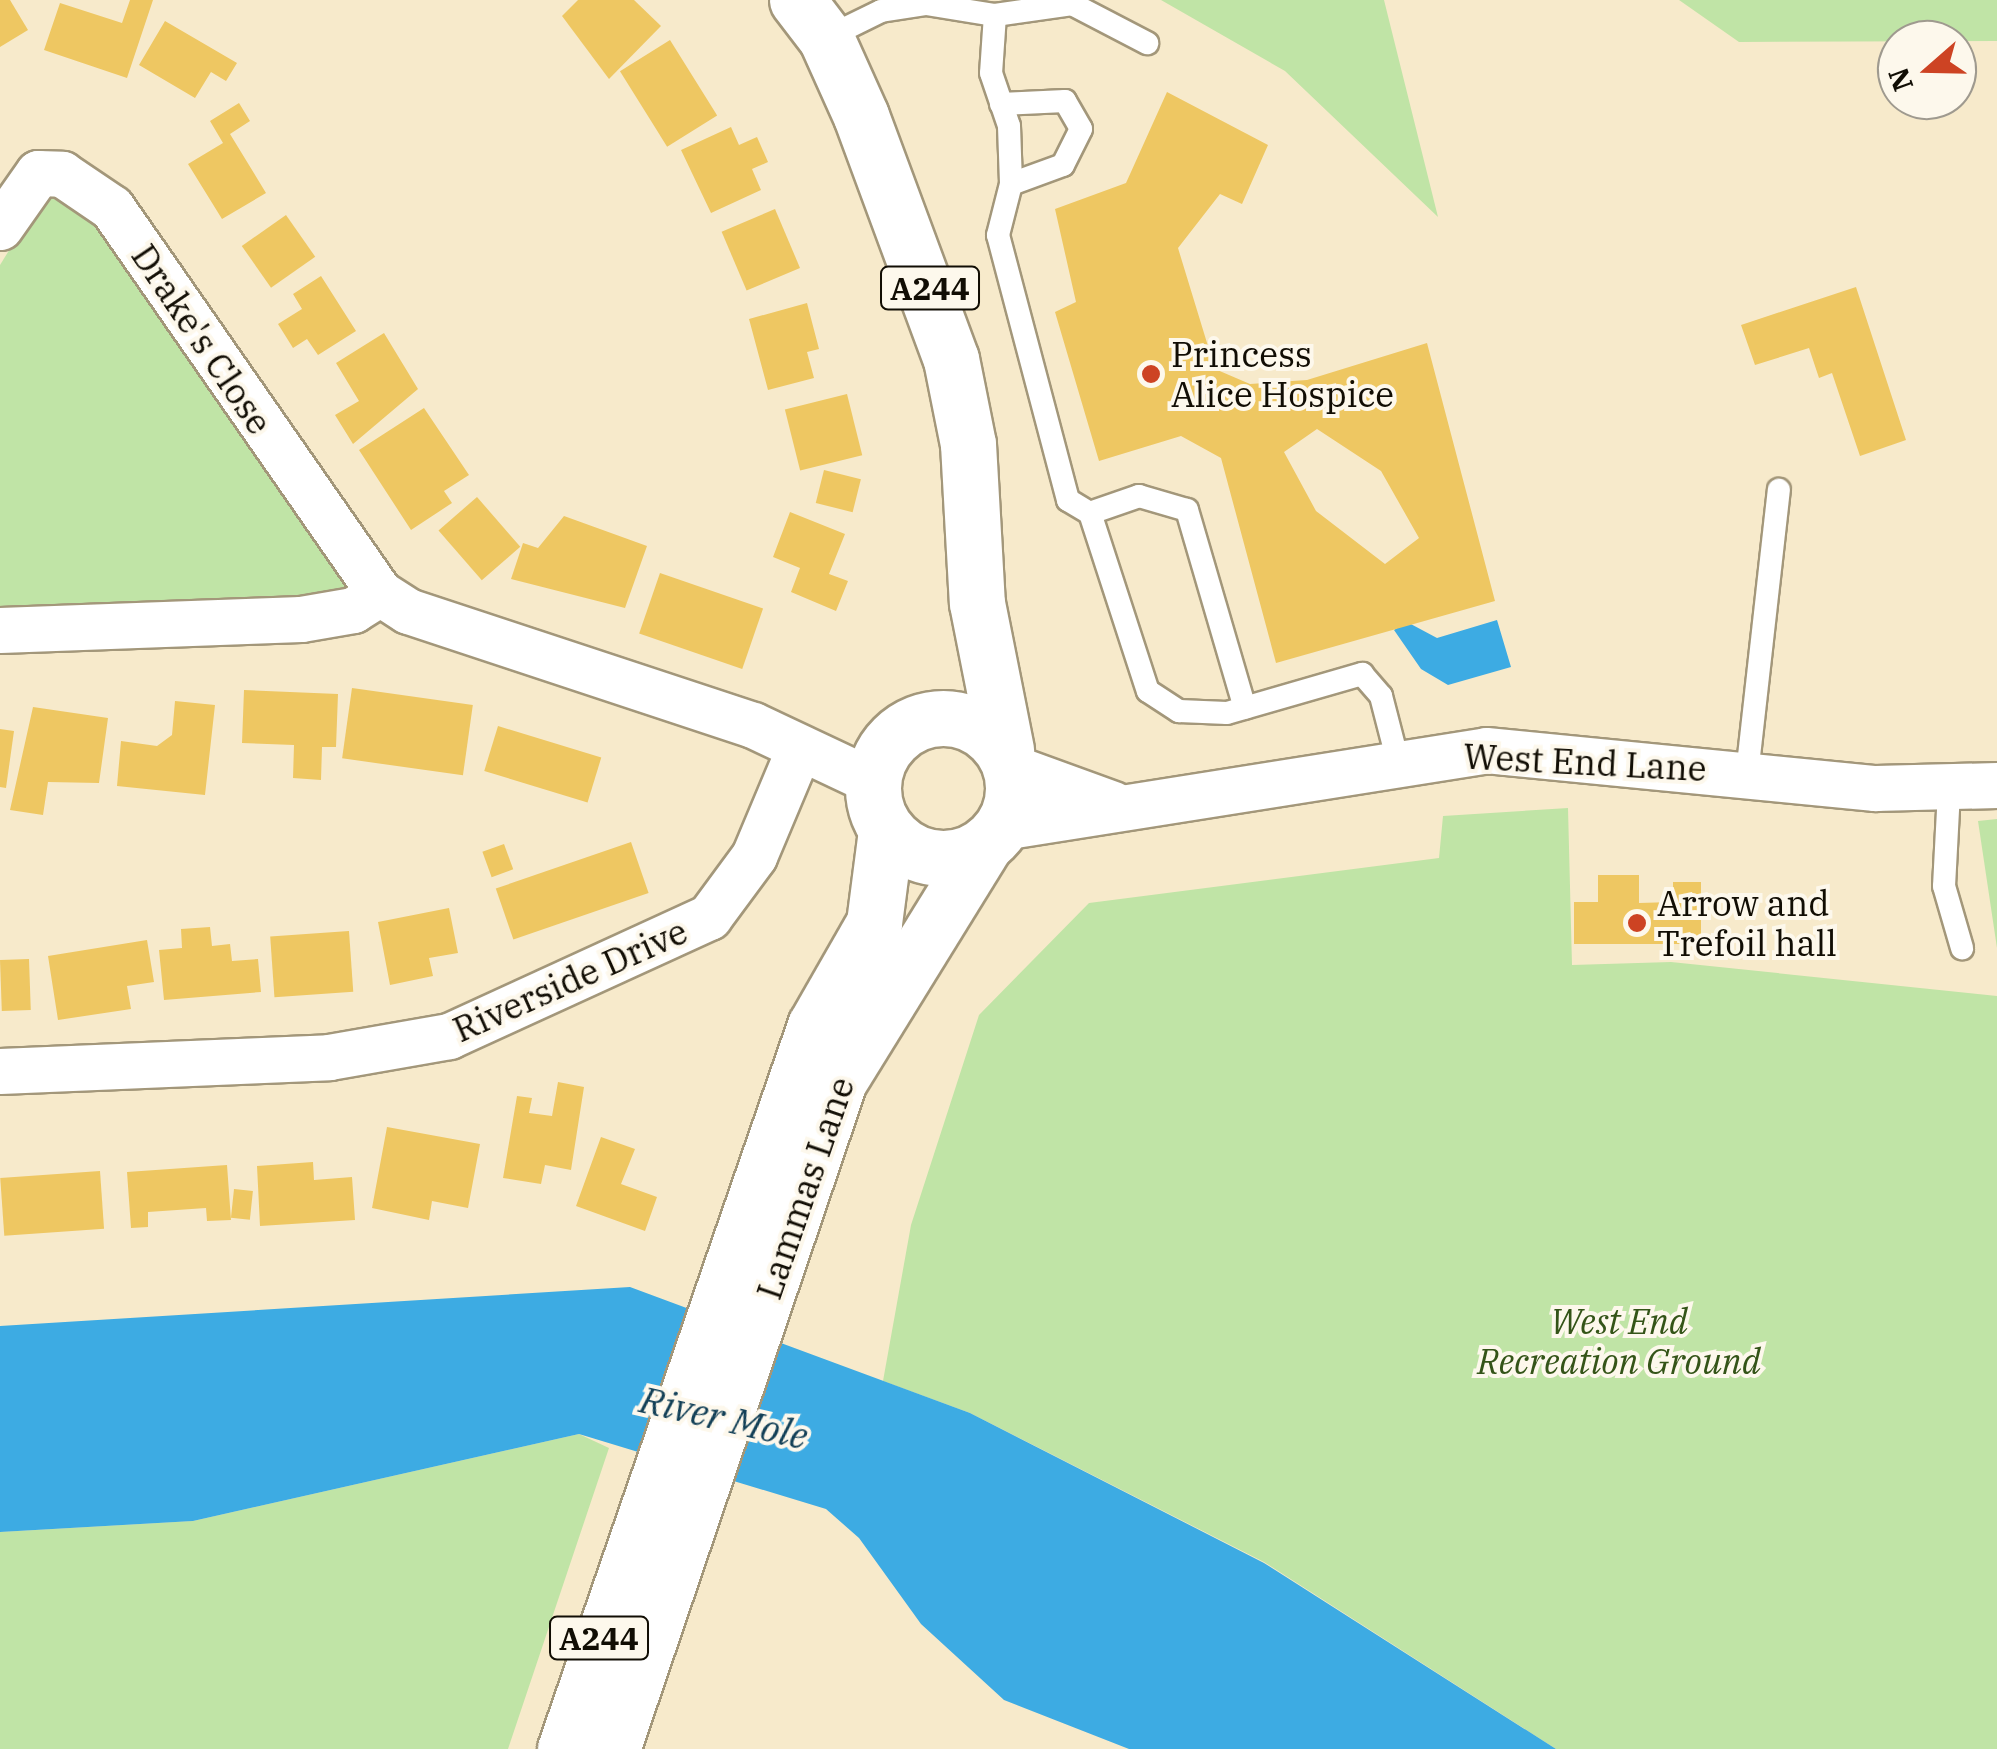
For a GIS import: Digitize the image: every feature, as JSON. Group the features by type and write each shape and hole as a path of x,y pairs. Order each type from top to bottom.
{"main road":[{"name":"A244","path":"811,19 922,262 951,359 968,444 977,603 1009,759"},
{"name":"A244","path":"922,720 957,671 977,603"},
{"path":"952,717 994,735 1009,759 993,836 932,858 879,806 885,746 922,720 952,717"},
{"name":"Lammas Lane","path":"736,1318 814,1026 874,923 879,806"},
{"name":"Lammas Lane","path":"655,1542 736,1318 857,1043 993,836"},
{"name":"A244","path":"565,1749 655,1542"},
{"name":"A244","path":"612,1749 655,1542"}],"street":[{"name":"Drake's Close","path":"0,227 38,172 62,174 112,208 380,593"},
{"path":"0,630 301,619 353,610 380,593 799,749 879,806"},
{"name":"Riverside Drive","path":"0,1070 329,1057 450,1036 709,917 754,856 799,749"},
{"name":"West End Lane","path":"993,836 1116,805 1397,758 1486,750 1949,791 1997,785"},
{"name":"West End Lane","path":"1009,759 1116,805"}],"lane":[{"path":"811,19 926,4 995,15 1072,4 1147,43"},
{"path":"995,15 991,73 1001,104 1011,184 998,235 1068,500 1090,512 1148,691 1180,711 1245,708 1362,674 1381,696 1397,758"},
{"path":"1001,104 1065,101 1081,129 1063,165 1011,184"},
{"path":"1747,774 1779,490"},
{"path":"1090,512 1139,496 1187,510 1245,708"},
{"path":"1949,791 1944,886 1962,948"}],"green space":[{"path":"1161,0 1384,0 1438,217 1285,71"},
{"path":"1679,0 1997,0 1997,41 1977,41 1977,20 1877,20 1877,41 1739,42"},
{"path":"44,194 104,224 355,584 335,596 0,614 0,265"},
{"name":"West End Recreation Ground","path":"1568,808 1572,965 1671,962 1997,996 1997,1749 1556,1749 1264,1562 970,1413 883,1381 911,1225 979,1015 1089,903 1439,858 1443,816"},
{"path":"1997,819 1997,948 1978,821"},
{"path":"579,1434 609,1448 508,1749 0,1749 0,1532 193,1521"}],"water":[{"path":"1497,620 1511,667 1448,685 1421,669 1394,630 1407,622 1437,638"},
{"name":"River Mole","path":"630,1287 970,1413 1264,1563 1556,1749 1129,1749 1004,1700 921,1624 859,1538 826,1509 579,1434 193,1521 0,1532 0,1326"}],"building":[{"path":"0,0 10,0 28,30 0,47"},
{"path":"130,0 153,0 127,78 44,50 60,3 122,23"},
{"path":"578,0 634,0 661,26 609,79 562,16"},
{"path":"165,21 237,63 226,81 211,72 195,98 139,65"},
{"path":"670,40 717,115 667,147 620,71"},
{"name":"Princess Alice Hospice","path":"1167,92 1268,145 1242,204 1220,194 1178,248 1215,369 1250,384 1307,380 1427,343 1495,601 1276,663 1221,458 1181,436 1099,461 1055,312 1076,302 1055,209 1126,183","holes":["1317,429 1381,471 1419,538 1385,564 1316,511 1284,452"]},
{"path":"239,103 250,121 230,134 266,193 222,219 188,164 223,143 210,121"},
{"path":"731,127 739,145 757,137 768,162 752,169 761,190 711,213 681,150"},
{"path":"775,209 800,268 747,291 722,232"},
{"path":"286,215 315,257 271,288 242,246"},
{"path":"321,276 356,331 318,355 307,339 293,348 278,324 302,309 293,294"},
{"path":"1856,287 1906,440 1860,456 1832,373 1819,378 1809,348 1755,365 1741,325"},
{"path":"807,303 819,349 807,352 814,378 768,390 749,319"},
{"path":"384,333 418,389 353,444 335,415 359,401 336,363"},
{"path":"847,394 862,455 800,471 785,409"},
{"path":"424,408 469,475 444,491 452,503 411,530 359,450"},
{"path":"824,470 861,479 853,512 816,503"},
{"path":"477,497 520,547 482,580 439,530"},
{"path":"790,512 845,534 829,574 848,581 836,611 791,592 800,568 773,557"},
{"path":"564,516 647,546 625,608 511,579 523,543 538,548"},
{"path":"660,573 763,608 742,669 639,634"},
{"path":"352,688 473,705 463,775 342,758"},
{"path":"244,690 338,694 336,747 322,747 321,780 293,778 294,745 242,743"},
{"path":"175,701 215,705 205,795 117,786 121,741 157,746 172,735"},
{"path":"33,707 108,718 99,783 48,782 43,815 10,810"},
{"path":"498,726 601,758 588,803 484,771"},
{"path":"0,729 14,731 6,788 0,787"},
{"path":"631,842 649,893 513,940 496,889"},
{"path":"504,844 513,869 492,877 482,852"},
{"name":"Arrow and Trefoil hall","path":"1598,875 1639,875 1639,903 1673,902 1673,882 1701,882 1701,944 1574,944 1574,902 1598,902"},
{"path":"449,908 458,953 429,958 433,976 390,985 378,922"},
{"path":"210,927 212,946 230,944 232,961 258,959 261,992 164,1000 159,950 182,948 181,929"},
{"path":"349,931 353,992 274,997 270,937"},
{"path":"147,940 154,982 127,986 131,1009 58,1020 48,956"},
{"path":"29,959 31,1010 2,1011 0,960"},
{"path":"558,1082 584,1087 571,1170 545,1165 541,1184 503,1178 517,1096 532,1098 529,1113 552,1116"},
{"path":"387,1127 480,1144 468,1208 432,1201 429,1220 372,1208"},
{"path":"601,1137 635,1149 621,1184 657,1197 645,1231 576,1206"},
{"path":"313,1162 314,1180 352,1177 355,1220 260,1226 257,1166"},
{"path":"227,1165 231,1220 207,1221 206,1208 148,1212 148,1227 131,1228 127,1172"},
{"path":"100,1171 104,1229 4,1236 0,1178"},
{"path":"234,1189 253,1191 250,1220 231,1218"}],"place":[{"name":"Princess Alice Hospice","path":"1151,374"},
{"name":"Arrow and Trefoil hall","path":"1637,923"}]}
